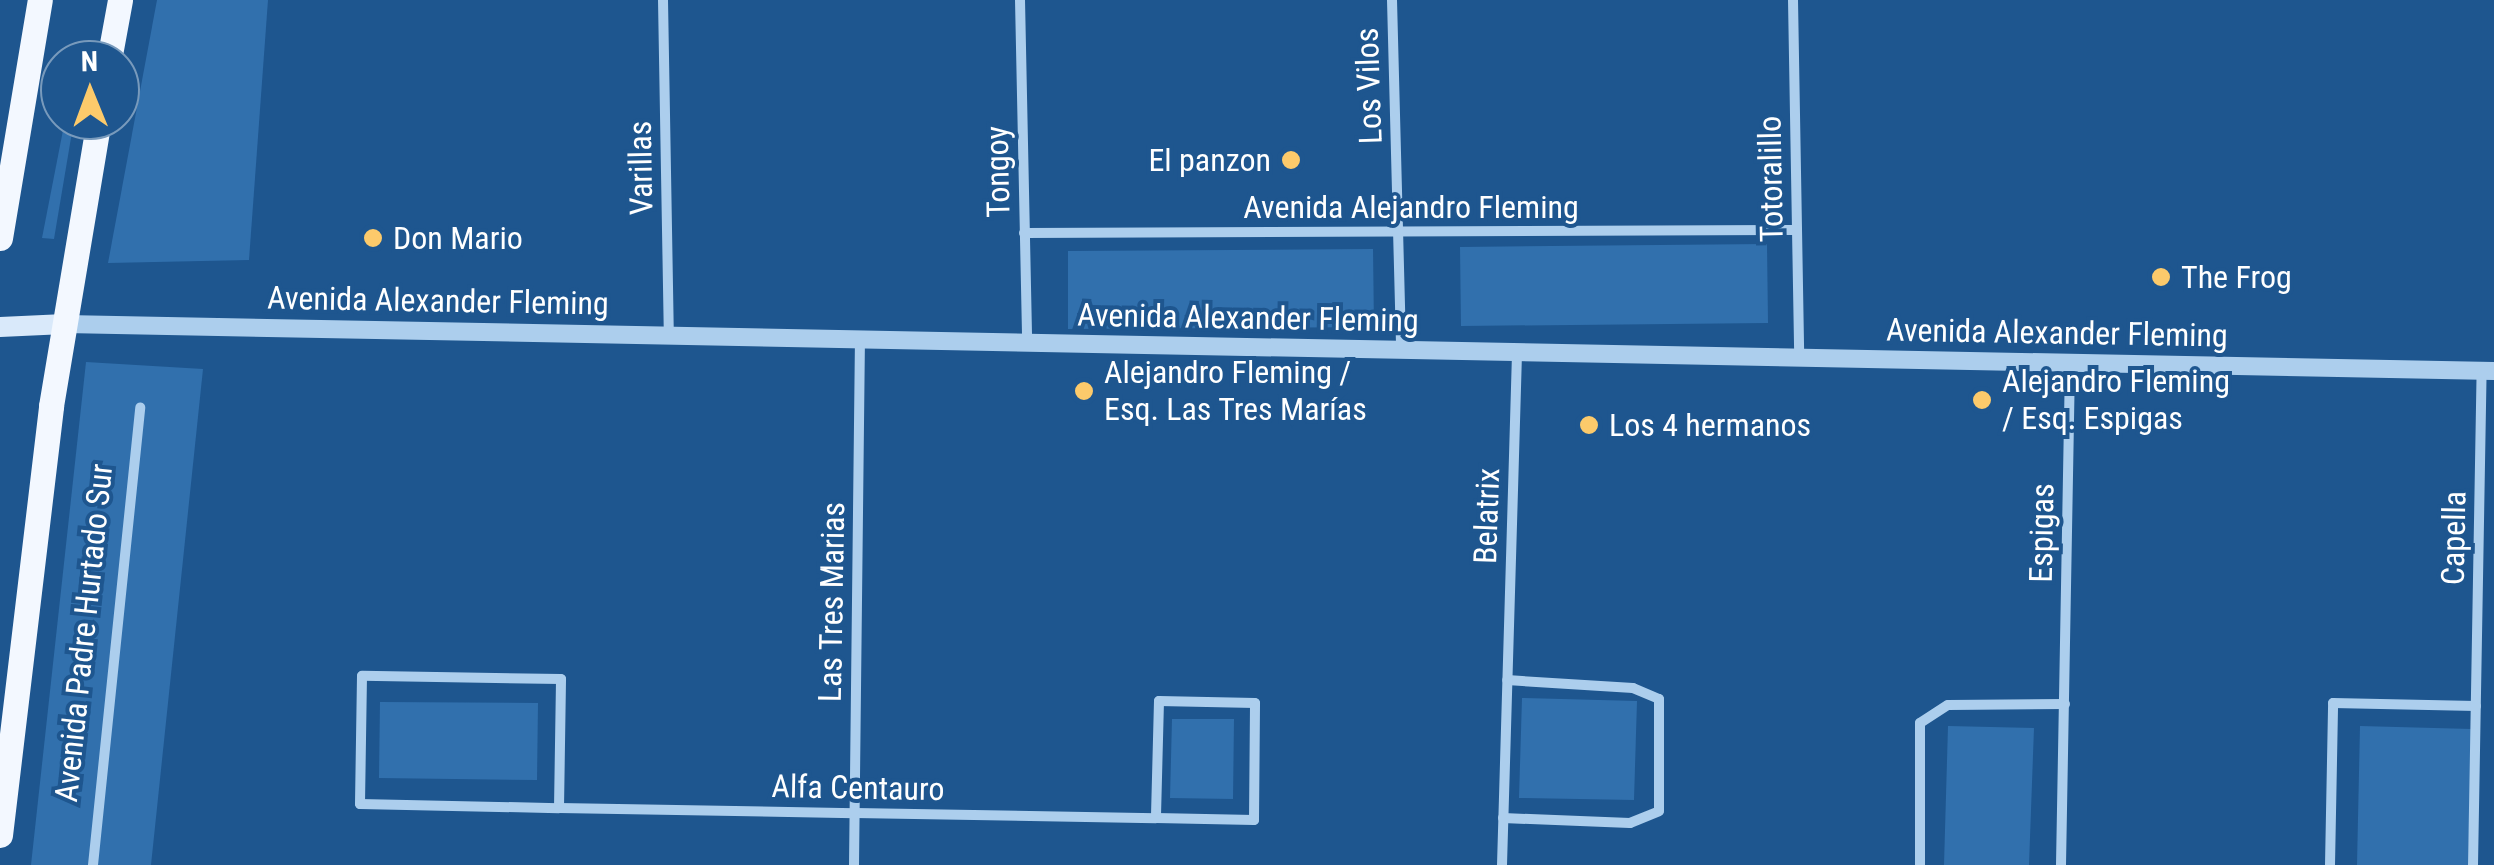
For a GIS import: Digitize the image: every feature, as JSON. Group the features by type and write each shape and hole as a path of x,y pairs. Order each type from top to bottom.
{"main road":[{"path":"0,238 40,0"},
{"path":"113,40 120,0"},
{"name":"Avenida Padre Hurtado Sur","path":"0,835 64,324 96,140"},
{"name":"Avenida Alexander Fleming","path":"0,327 64,324"}],"street":[{"name":"Varillas","path":"663,0 669,336"},
{"name":"Tongoy","path":"1020,0 1027,344"},
{"name":"Los Vilos","path":"1392,0 1401,351"},
{"name":"Totoralillo","path":"1793,0 1800,358"},
{"name":"Avenida Alejandro Fleming","path":"1024,233 1797,230"},
{"name":"Avenida Alexander Fleming","path":"64,324 2488,370"},
{"name":"Las Tres Marias","path":"854,865 860,340"},
{"name":"Belatrix","path":"1502,865 1517,353"},
{"name":"Espigas","path":"2062,865 2070,363"},
{"name":"Capella","path":"2473,865 2488,370"},
{"name":"Avenida Padre Hurtado Sur","path":"94,865 140,406"},
{"name":"Alfa Centauro","path":"559,808 562,679 362,676 360,804 559,808 1254,820 1256,702 1159,701 1156,818"},
{"path":"1503,818 1630,823 1659,811 1659,699 1632,688 1507,680"},
{"path":"1920,865 1920,723 1948,705 2064,704"},
{"path":"2330,865 2333,704 2476,706"}],"shaded area":[{"path":"157,0 268,0 249,260 108,263 131,140 140,140 140,91"},
{"path":"61,140 71,140 54,239 42,238"},
{"path":"1767,244 1768,323 1461,326 1460,247"},
{"path":"1373,249 1374,327 1068,329 1068,251"},
{"path":"86,362 203,369 151,865 31,865"},
{"path":"1522,698 1637,701 1634,800 1519,798"},
{"path":"380,702 538,703 537,780 379,778"},
{"path":"1172,719 1234,719 1233,799 1170,798"},
{"path":"1948,726 2034,728 2029,865 1944,865"},
{"path":"2360,726 2472,729 2468,865 2357,865"}],"place":[{"name":"El panzon","path":"1291,160"},
{"name":"Don Mario","path":"373,238"},
{"name":"The Frog","path":"2161,277"},
{"name":"Alejandro Fleming / Esq. Las Tres Marías","path":"1084,391"},
{"name":"Alejandro Fleming / Esq. Espigas","path":"1982,400"},
{"name":"Los 4 hermanos","path":"1589,425"}]}
